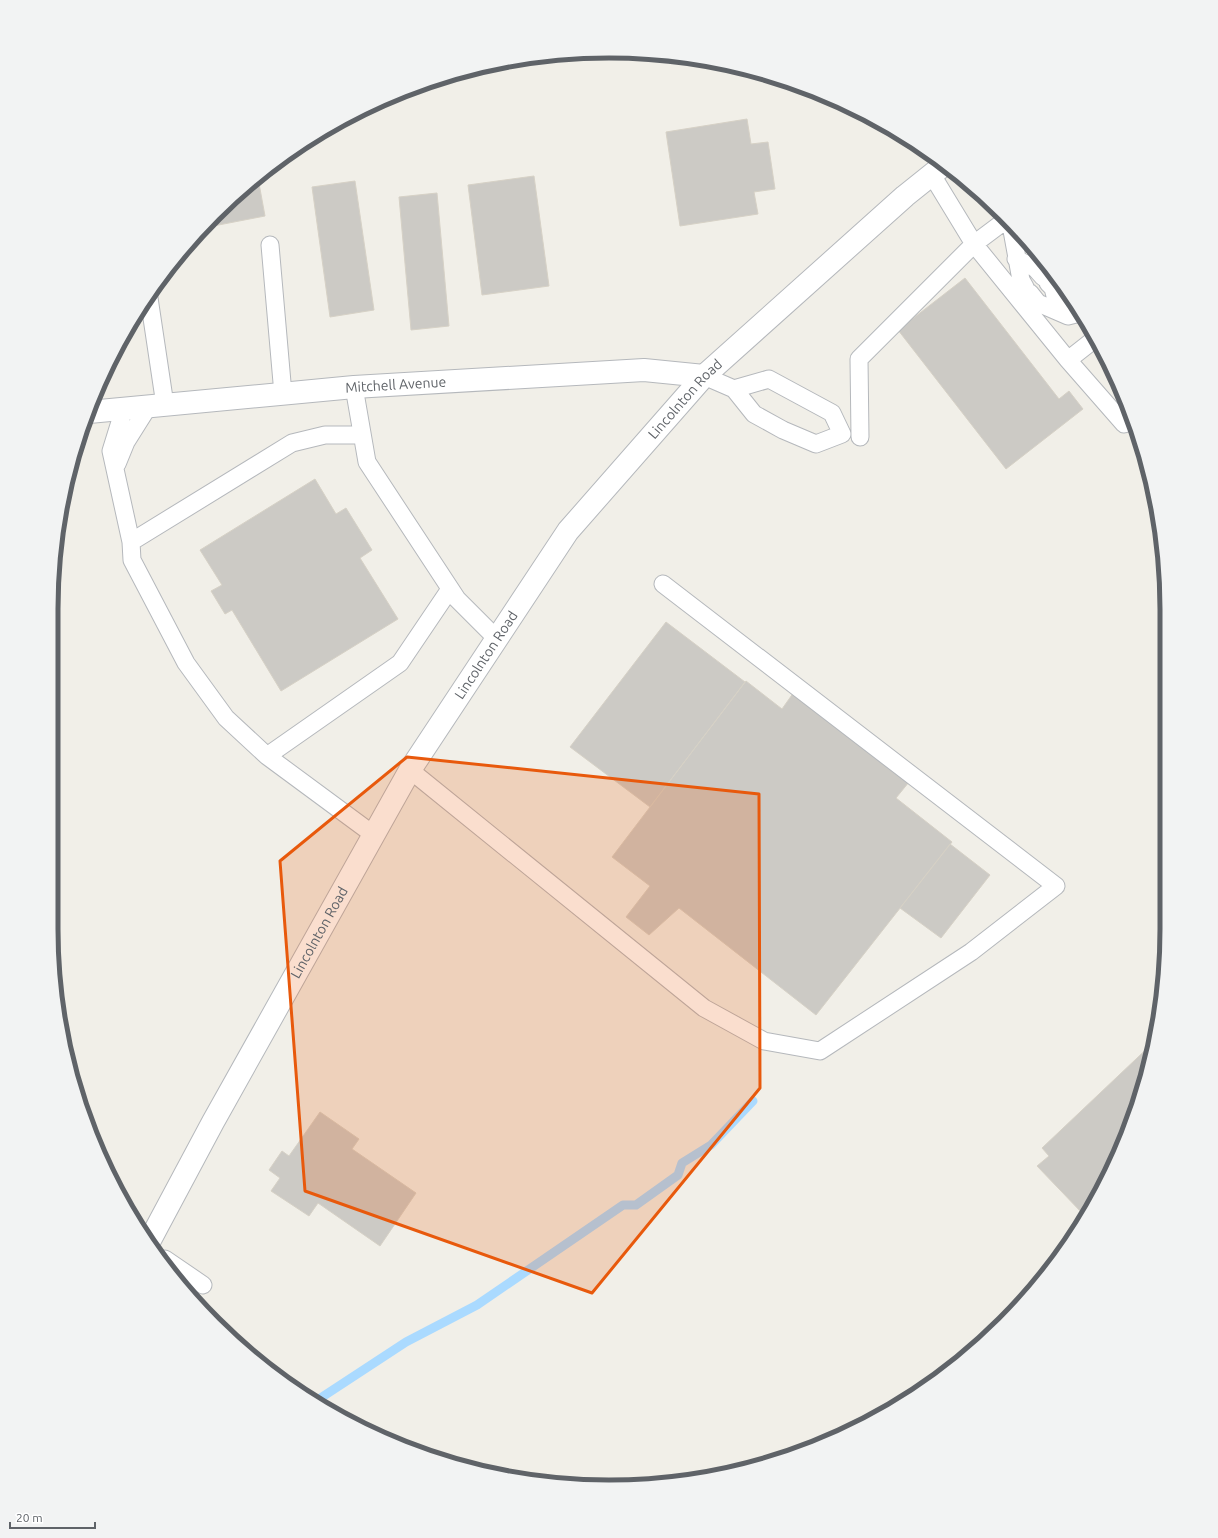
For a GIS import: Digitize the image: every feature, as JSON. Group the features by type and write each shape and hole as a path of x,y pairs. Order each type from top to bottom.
{"street":[{"name":"Lincolnton Road","path":"152,1236 213,1122 410,770 568,531 704,376 905,196 938,169"},
{"name":"Mitchell Avenue","path":"95,411 354,387 644,370 704,376"}],"lane":[{"path":"938,169 974,244 1068,360 1124,424"},
{"path":"860,437 860,359 974,244 1002,223"},
{"path":"1012,234 1021,280 1028,290 1038,303 1068,316 1074,314"},
{"path":"270,245 283,394"},
{"path":"1016,259 1035,268 1053,288 1059,311"},
{"path":"115,470 126,442 156,406 149,305"},
{"path":"1068,360 1091,342"},
{"path":"704,376 734,389 754,414 783,430 816,444 842,434 832,413 769,379 734,389"},
{"path":"354,387 367,462 457,599 497,638"},
{"path":"124,409 111,451 131,542 132,560 186,663 226,718 267,756 374,836"},
{"path":"131,542 292,443 325,435 362,435"},
{"path":"410,770 704,1008 764,1041 820,1051 971,952 1056,886 663,584"},
{"path":"267,756 400,663 450,589"},
{"path":"171,1263 203,1285"}],"highlighted area":[{"path":"407,757 759,794 760,1088 592,1293 305,1191 280,861"}],"building":[{"path":"747,119 751,144 768,142 775,189 754,192 758,214 680,226 666,132"},
{"path":"534,176 549,286 482,295 468,185"},
{"path":"355,181 374,310 330,317 312,187"},
{"path":"259,184 265,216 213,226"},
{"path":"437,193 449,326 411,330 399,197"},
{"path":"965,278 1059,399 1069,391 1083,409 1006,469 898,330"},
{"path":"315,479 336,514 346,508 372,550 360,558 398,619 281,691 232,610 225,614 211,591 222,585 200,550"},
{"path":"666,622 745,682 650,807 570,747"},
{"path":"746,681 782,709 794,692 909,782 896,798 952,842 816,1015 679,908 649,935 626,917 650,886 612,857"},
{"path":"950,844 990,875 941,938 900,908"},
{"path":"1146,1050 1131,1106 1118,1140 1103,1173 1081,1212 1037,1166 1049,1156 1042,1148"},
{"path":"320,1112 359,1139 352,1149 416,1193 380,1246 318,1203 309,1216 271,1191 280,1178 269,1170 282,1151 289,1156"}],"waterway":[{"path":"320,1398 406,1342 477,1305 623,1205 636,1205 678,1175 682,1163 711,1145 753,1101"}]}
